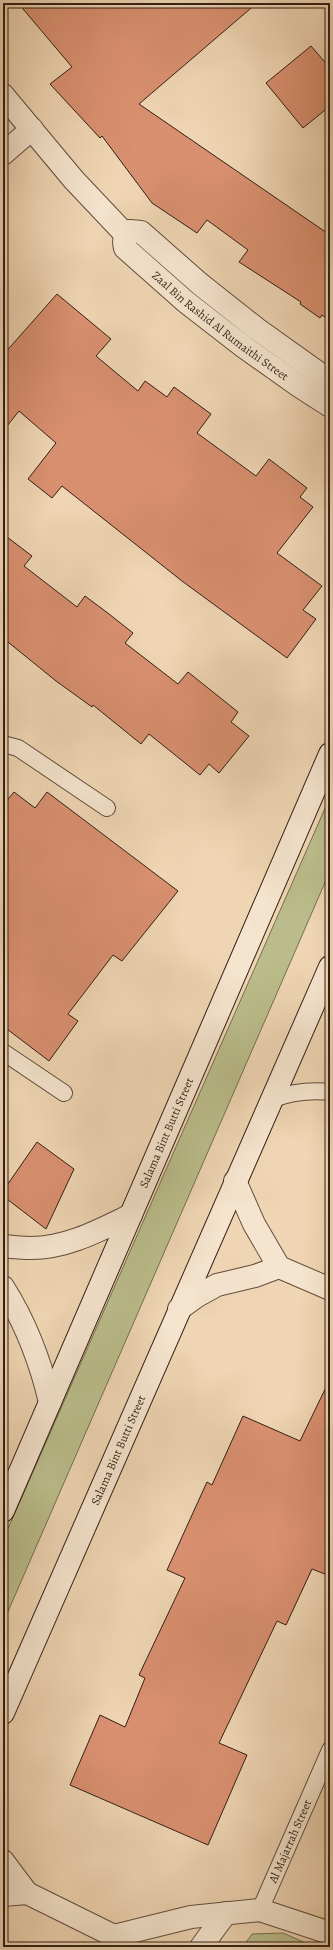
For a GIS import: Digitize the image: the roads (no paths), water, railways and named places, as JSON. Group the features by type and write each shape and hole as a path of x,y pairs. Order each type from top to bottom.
{"street":[{"path":"3,95 74,180 126,235"},
{"path":"3,154 32,129"},
{"name":"Zaal Bin Rashid Al Rumaithi Street","path":"330,381 257,329 212,293 141,232 130,231 126,235 123,241 125,248 186,302 258,357 330,406"},
{"name":"Salama Bint Butti Street","path":"3,1511 330,754"},
{"name":"Salama Bint Butti Street","path":"3,1713 330,967"},
{"path":"235,1181 254,1224 279,1267 330,1289"},
{"path":"3,1246 32,1248 66,1243 96,1232 131,1215"},
{"path":"179,1309 197,1296 217,1285 255,1276 279,1267"},
{"path":"3,1287 18,1311 42,1367 50,1402"},
{"path":"3,1861 27,1893 117,1942 164,1923 226,1913 260,1910 330,1933"},
{"path":"3,1895 27,1893"},
{"path":"201,1947 226,1913"}],"lane":[{"path":"3,744 18,748 107,808"},
{"path":"3,1052 64,1093"},
{"path":"272,1099 288,1093 303,1091 330,1092"},
{"name":"Al Majarrah Street","path":"260,1910 330,1750"}]}
